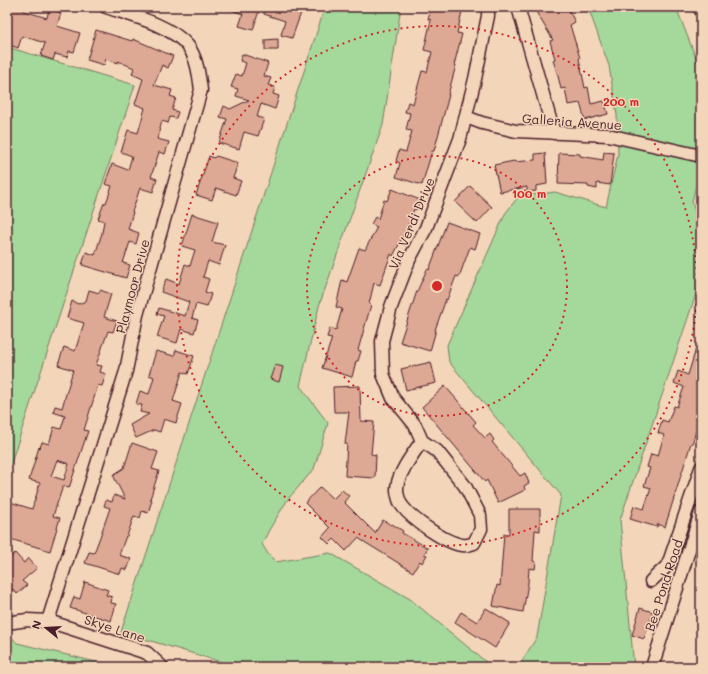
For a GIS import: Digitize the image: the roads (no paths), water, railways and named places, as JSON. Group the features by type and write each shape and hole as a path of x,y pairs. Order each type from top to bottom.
{"street":[{"name":"Playmoor Drive","path":"48,621 126,371 137,315 201,90 198,68 188,46 178,36 157,24 106,7"},
{"name":"Via Verdi Drive","path":"422,441 412,455 397,489 401,506 416,520 446,539 463,546 474,543 481,530 480,515 461,481 437,451 422,441 415,425 394,398 383,374 382,341 391,306 409,260 426,228 460,139 488,16 488,7"},
{"path":"518,7 554,133"},
{"name":"Galleria Avenue","path":"466,117 482,123 516,131 608,135 701,156"},
{"path":"651,581 668,565 701,468"},
{"name":"Bee Pond Road","path":"652,667 701,512"},
{"name":"Skye Lane","path":"7,623 27,620 48,621 147,653 162,667"}]}
